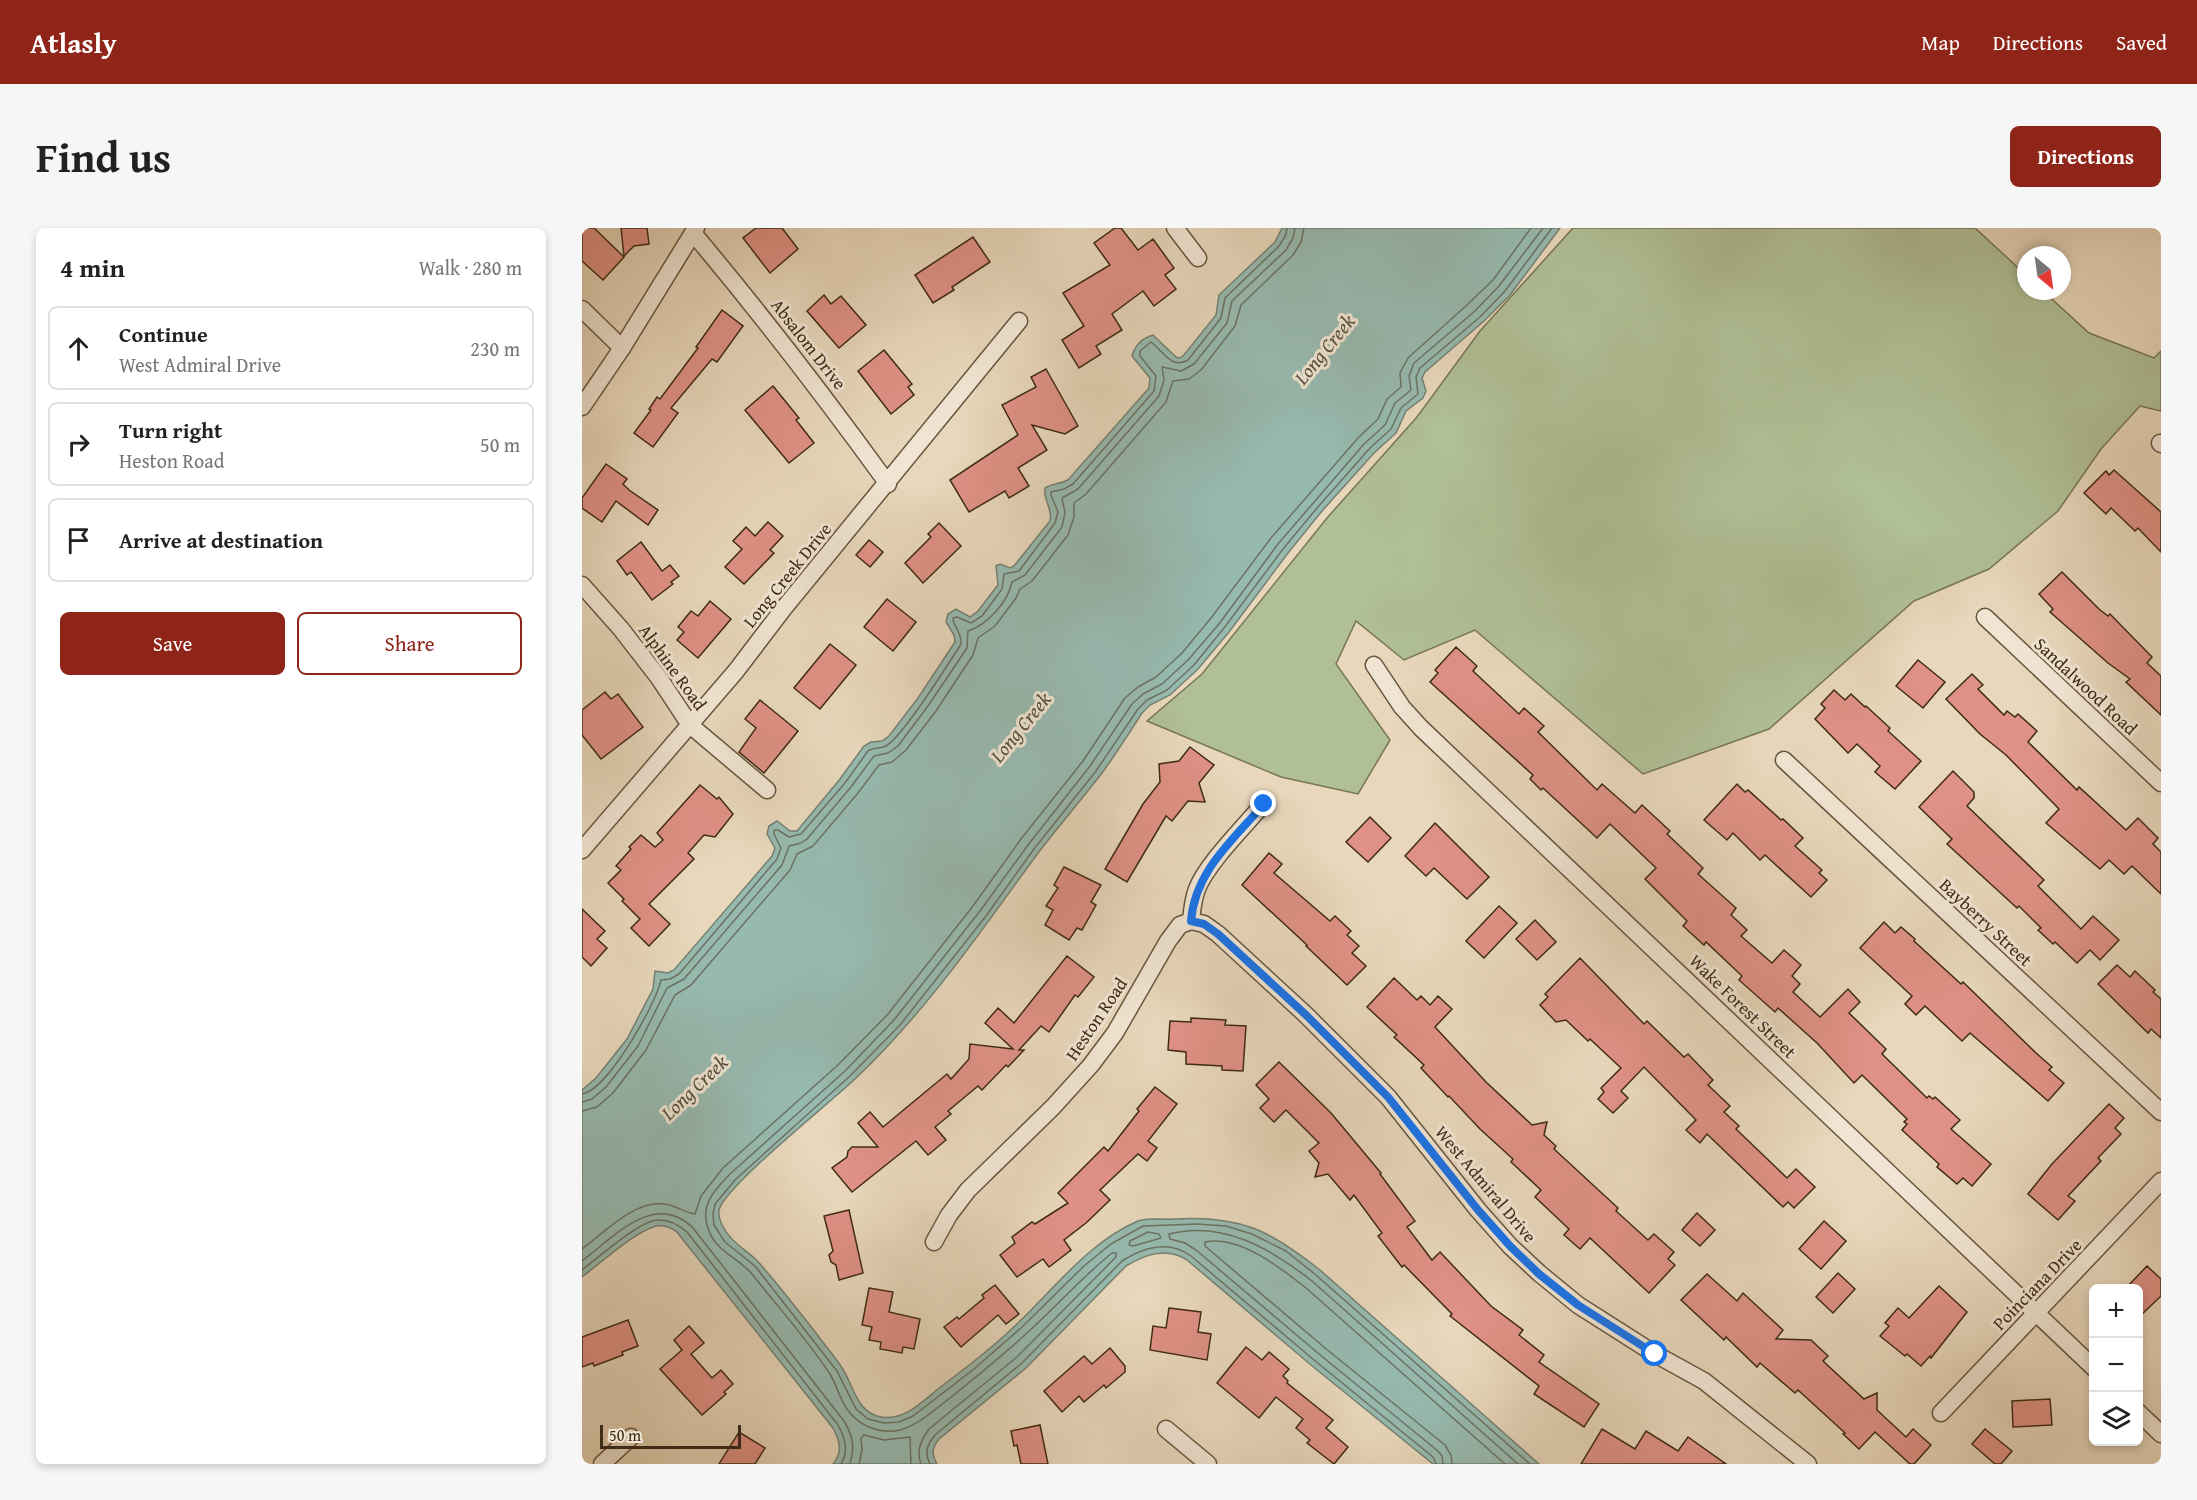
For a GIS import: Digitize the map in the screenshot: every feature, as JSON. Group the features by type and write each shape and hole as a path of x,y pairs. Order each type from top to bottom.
{"street":[{"path":"1175,228 1198,258"},
{"path":"582,407 622,348 694,231"},
{"name":"Absalom Drive","path":"694,231 780,338 888,484"},
{"path":"582,309 622,348"},
{"name":"Long Creek Drive","path":"582,850 736,671 784,608 888,484 1019,321"},
{"name":"Alphine Road","path":"582,585 621,629 659,678 690,725 767,790"},
{"name":"Sandalwood Road","path":"1985,617 2161,783"},
{"name":"Wake Forest Street","path":"1374,665 1402,707 1421,728 2089,1363"},
{"name":"Bayberry Street","path":"1784,760 2161,1112"},
{"path":"1191,921 1192,905 1207,870 1264,804"},
{"name":"Heston Road","path":"934,1242 949,1215 968,1190 1053,1107 1091,1065 1114,1033 1168,941 1180,925 1191,921"},
{"name":"West Admiral Drive","path":"1191,921 1204,924 1218,934 1306,1015 1388,1097 1478,1210 1539,1274 1578,1305 1655,1354 1704,1381 1808,1464"},
{"name":"Poinciana Drive","path":"1941,1413 2161,1181"},
{"path":"2143,1416 2161,1434"},
{"path":"1166,1429 1208,1464"},
{"path":"602,1464 631,1437"}],"green space":[{"path":"1573,228 1975,228 2017,267 2017,300 2053,300 2089,333 2154,358 2161,351 2161,411 2140,406 2101,449 2058,511 1989,569 1914,601 1769,729 1643,774 1475,630 1404,660 1356,621 1336,664 1390,740 1358,794 1281,777 1147,721 1202,674 1327,518 1417,417 1480,331"}],"water":[{"name":"Long Creek","path":"1282,228 1560,228 1510,295 1484,321 1425,372 1422,378 1426,391 1423,398 1406,411 1396,433 1374,453 1322,511 1198,669 1170,695 1150,705 1142,713 1102,773 1038,853 929,999 855,1079 739,1183 719,1210 719,1218 729,1236 761,1265 833,1355 861,1404 866,1410 881,1417 897,1416 919,1405 1012,1329 1075,1265 1105,1240 1142,1220 1197,1218 1236,1223 1253,1228 1269,1235 1302,1256 1539,1464 1433,1464 1187,1260 1164,1253 1149,1255 1126,1266 1026,1368 939,1439 933,1451 937,1464 833,1464 838,1455 839,1446 833,1428 676,1231 659,1226 645,1230 582,1277 582,1090 596,1078 627,1039 653,989 655,971 668,973 674,970 772,856 775,848 767,834 769,826 777,821 790,831 797,831 864,746 871,742 882,741 889,736 918,698 955,642 954,635 946,622 948,614 956,609 970,617 978,611 998,585 996,566 1000,564 1010,568 1014,566 1050,521 1045,488 1068,480 1149,388 1150,378 1132,356 1137,345 1153,335 1176,357 1180,358 1184,355 1216,315 1219,295 1275,242"}],"building":[{"path":"582,228 594,228 624,257 603,280 582,261"},
{"path":"621,228 647,228 649,244 634,246 624,256"},
{"path":"756,228 782,228 798,249 770,273 743,238"},
{"path":"1115,228 1121,228 1138,250 1153,239 1174,268 1165,275 1176,289 1154,306 1143,291 1112,314 1122,330 1096,346 1101,354 1079,368 1062,340 1084,326 1063,293 1110,265 1094,243"},
{"path":"973,237 990,262 952,287 954,290 933,303 915,275"},
{"path":"824,295 831,304 841,296 866,325 839,348 807,311"},
{"path":"722,310 743,326 717,362 712,359 671,408 678,413 653,447 634,433 651,410 649,409 657,397 660,399 698,348 696,347"},
{"path":"884,350 912,384 908,387 914,395 891,414 858,371"},
{"path":"1046,369 1078,426 1065,434 1032,425 1047,450 1018,468 1029,486 1009,498 1005,491 969,512 950,480 1018,435 1002,405 1036,387 1031,377"},
{"path":"773,386 799,418 796,420 814,443 789,463 745,410"},
{"path":"606,464 627,479 623,484 629,490 658,510 648,525 616,501 602,522 582,508 582,498"},
{"path":"2114,470 2161,512 2161,552 2138,528 2135,531 2111,508 2106,514 2084,493 2106,471 2109,475"},
{"path":"768,522 783,536 770,550 774,553 744,584 725,567 742,549 733,541 746,527 755,536"},
{"path":"939,523 961,546 923,583 905,563 931,537 928,534"},
{"path":"869,540 883,552 870,567 856,555"},
{"path":"641,542 662,571 670,565 679,576 671,582 673,584 652,600 631,572 627,575 617,561"},
{"path":"2062,572 2099,609 2108,616 2110,614 2152,657 2147,663 2161,676 2161,715 2126,682 2130,679 2108,663 2050,612 2053,609 2039,594"},
{"path":"887,599 916,622 893,651 864,627"},
{"path":"710,601 731,619 698,658 677,640 684,632 678,627 691,611 698,616"},
{"path":"830,644 856,665 820,709 794,688"},
{"path":"1456,647 1477,666 1473,671 1519,714 1524,708 1544,726 1538,732 1597,790 1602,784 1635,813 1642,805 1670,831 1667,834 1703,868 1698,874 1736,908 1731,915 1747,930 1741,936 1772,963 1784,950 1801,965 1792,976 1800,984 1793,992 1820,1017 1848,989 1860,1002 1849,1013 1886,1049 1882,1054 1927,1098 1935,1097 1960,1120 1951,1129 1991,1164 1972,1186 1963,1178 1957,1184 1937,1167 1939,1164 1902,1130 1907,1124 1904,1122 1907,1119 1862,1075 1854,1083 1817,1043 1778,1008 1775,1012 1739,980 1742,976 1706,942 1704,945 1683,926 1687,921 1645,879 1656,868 1610,824 1597,838 1543,788 1541,790 1530,779 1533,775 1430,682 1438,673 1435,670"},
{"path":"1918,660 1945,682 1923,708 1896,686"},
{"path":"1972,674 1983,685 1978,689 2004,715 2007,711 2015,717 2018,714 2037,731 2028,742 2077,790 2079,787 2126,830 2138,818 2158,838 2153,844 2161,852 2161,894 2132,866 2124,874 2109,860 2100,869 2046,823 2059,809 1946,699"},
{"path":"1834,690 1845,700 1851,694 1866,706 1890,728 1888,731 1921,761 1895,789 1875,772 1880,766 1857,744 1848,753 1815,719 1825,708 1821,704"},
{"path":"605,692 611,699 618,694 643,727 601,759 582,735 582,710"},
{"path":"760,700 798,731 764,773 739,752 756,728 745,719"},
{"path":"1190,747 1214,765 1199,783 1205,802 1188,801 1172,821 1166,816 1127,882 1105,869 1143,804 1160,782 1159,764 1179,761"},
{"path":"1953,771 1974,792 1974,798 1967,806 2044,880 2038,886 2081,929 2093,916 2119,940 2100,960 2090,950 2077,963 2055,942 2053,944 2038,930 2041,928 2019,906 2017,908 1947,844 1952,839 1919,807"},
{"path":"1737,784 1745,792 1748,790 1803,838 1795,846 1822,870 1819,873 1827,880 1811,897 1765,855 1760,860 1733,833 1727,840 1704,820"},
{"path":"700,785 717,799 719,797 733,814 715,837 704,835 688,853 694,859 649,904 670,924 649,946 631,928 640,919 608,883 621,870 616,866 631,849 629,847 641,835 655,847 663,840 657,833"},
{"path":"1370,817 1391,838 1368,862 1346,842"},
{"path":"1435,823 1489,877 1467,899 1434,868 1426,876 1405,856"},
{"path":"1269,853 1282,864 1274,873 1330,921 1335,916 1351,931 1347,935 1359,946 1352,953 1366,966 1347,985 1242,885"},
{"path":"1064,867 1101,885 1091,902 1096,905 1082,930 1077,928 1069,940 1045,925 1053,910 1046,906 1058,888 1054,885"},
{"path":"1499,906 1517,923 1484,958 1466,941"},
{"path":"582,909 605,931 597,939 607,948 591,966 582,957"},
{"path":"1535,920 1556,942 1537,960 1516,939"},
{"path":"1884,922 1895,933 1901,927 1915,939 1914,941 1961,984 1963,982 2052,1067 2049,1070 2064,1083 2048,1101 1970,1033 1962,1041 1925,1006 1916,1015 1905,1004 1912,996 1860,948"},
{"path":"1067,956 1094,977 1078,997 1075,995 1049,1032 1041,1026 1019,1050 1024,1050 1008,1067 1006,1065 982,1090 978,1086 948,1111 951,1114 935,1127 946,1140 928,1155 916,1141 852,1192 832,1168 847,1157 852,1147 878,1147 858,1123 870,1112 883,1127 947,1074 951,1079 969,1059 970,1044 1013,1049 985,1023 998,1008 1014,1023"},
{"path":"1580,958 1644,1024 1647,1021 1684,1057 1688,1054 1713,1080 1708,1085 1730,1106 1724,1112 1739,1126 1736,1129 1787,1178 1796,1169 1815,1187 1794,1208 1788,1202 1783,1207 1707,1134 1700,1143 1686,1130 1696,1120 1644,1067 1621,1091 1628,1098 1613,1113 1598,1099 1604,1092 1601,1088 1621,1068 1566,1020 1556,1022 1540,1005 1548,997 1545,994"},
{"path":"2117,965 2130,977 2135,971 2161,999 2161,1038 2151,1029 2148,1033 2098,984"},
{"path":"1394,978 1417,1000 1421,996 1430,1005 1438,996 1452,1009 1435,1027 1486,1082 1532,1125 1547,1122 1544,1135 1556,1146 1554,1149 1618,1208 1616,1211 1648,1240 1654,1234 1674,1252 1668,1259 1675,1265 1649,1293 1590,1238 1580,1249 1564,1235 1569,1229 1535,1197 1541,1190 1511,1162 1513,1159 1448,1097 1421,1068 1424,1065 1394,1037 1397,1035 1367,1007"},
{"path":"1191,1018 1226,1020 1225,1025 1246,1026 1243,1071 1222,1070 1222,1066 1186,1064 1186,1052 1168,1050 1170,1021 1191,1022"},
{"path":"1279,1062 1331,1113 1381,1173 1415,1221 1407,1227 1432,1260 1440,1252 1491,1306 1523,1330 1519,1335 1544,1355 1539,1362 1599,1404 1584,1427 1534,1394 1539,1386 1450,1316 1452,1314 1404,1265 1402,1267 1378,1236 1382,1233 1354,1195 1350,1200 1328,1174 1315,1177 1319,1163 1309,1151 1319,1143 1286,1110 1274,1122 1260,1108 1269,1099 1256,1085"},
{"path":"1155,1087 1177,1104 1148,1141 1157,1148 1147,1161 1138,1154 1100,1190 1110,1200 1064,1240 1071,1250 1049,1267 1043,1259 1017,1277 1000,1255 1015,1243 1012,1237 1032,1222 1035,1224 1068,1203 1058,1193 1104,1147 1108,1151"},
{"path":"2109,1104 2124,1118 2115,1128 2121,1134 2098,1158 2101,1161 2068,1196 2075,1201 2058,1220 2028,1194 2052,1164"},
{"path":"849,1210 863,1273 839,1280 836,1265 831,1262 829,1255 833,1251 824,1216"},
{"path":"1697,1213 1715,1230 1700,1246 1682,1230"},
{"path":"1824,1221 1846,1241 1821,1269 1799,1249"},
{"path":"2147,1266 2161,1279 2161,1296 2143,1313 2143,1284 2130,1284"},
{"path":"1838,1273 1855,1289 1833,1313 1816,1297"},
{"path":"1707,1274 1737,1301 1743,1293 1783,1330 1776,1339 1811,1340 1828,1356 1823,1361 1864,1399 1877,1393 1877,1410 1906,1437 1913,1429 1931,1445 1914,1464 1910,1464 1875,1432 1859,1449 1798,1390 1795,1393 1760,1363 1757,1367 1726,1337 1724,1340 1681,1300"},
{"path":"995,1285 1019,1314 1006,1324 998,1315 961,1347 944,1327 957,1317 959,1319 984,1298 982,1295"},
{"path":"1939,1286 1967,1312 1931,1358 1930,1356 1921,1366 1880,1336 1889,1326 1885,1323 1898,1308 1909,1318"},
{"path":"869,1288 893,1292 889,1312 920,1319 914,1349 903,1347 902,1353 880,1349 881,1342 869,1340 872,1327 862,1325"},
{"path":"1169,1308 1201,1312 1198,1332 1211,1334 1207,1360 1150,1350 1153,1326 1166,1328"},
{"path":"628,1320 638,1346 622,1352 623,1355 594,1366 593,1363 582,1367 582,1337"},
{"path":"689,1326 704,1343 691,1354 712,1378 721,1370 733,1384 724,1392 726,1394 702,1415 660,1369 682,1350 674,1340"},
{"path":"1246,1347 1262,1360 1269,1352 1289,1369 1283,1376 1288,1381 1287,1383 1333,1420 1326,1428 1348,1447 1334,1464 1307,1443 1310,1440 1296,1428 1303,1419 1276,1397 1259,1418 1217,1383"},
{"path":"1110,1348 1125,1366 1125,1372 1106,1388 1104,1385 1084,1402 1079,1396 1062,1412 1044,1391 1084,1356 1092,1364"},
{"path":"2050,1399 2052,1425 2013,1427 2012,1401"},
{"path":"1040,1425 1048,1464 1021,1464 1011,1431"},
{"path":"1602,1429 1635,1449 1646,1431 1678,1451 1688,1437 1726,1464 1581,1464"},
{"path":"1985,1429 2012,1451 2001,1464 1995,1464 1972,1444"},
{"path":"739,1432 765,1448 755,1464 719,1464"}],"route":[{"path":"1264,804 1207,870 1192,905 1191,921 1204,924 1218,934 1306,1015 1388,1097 1478,1210 1539,1274 1578,1305 1655,1354"}]}
